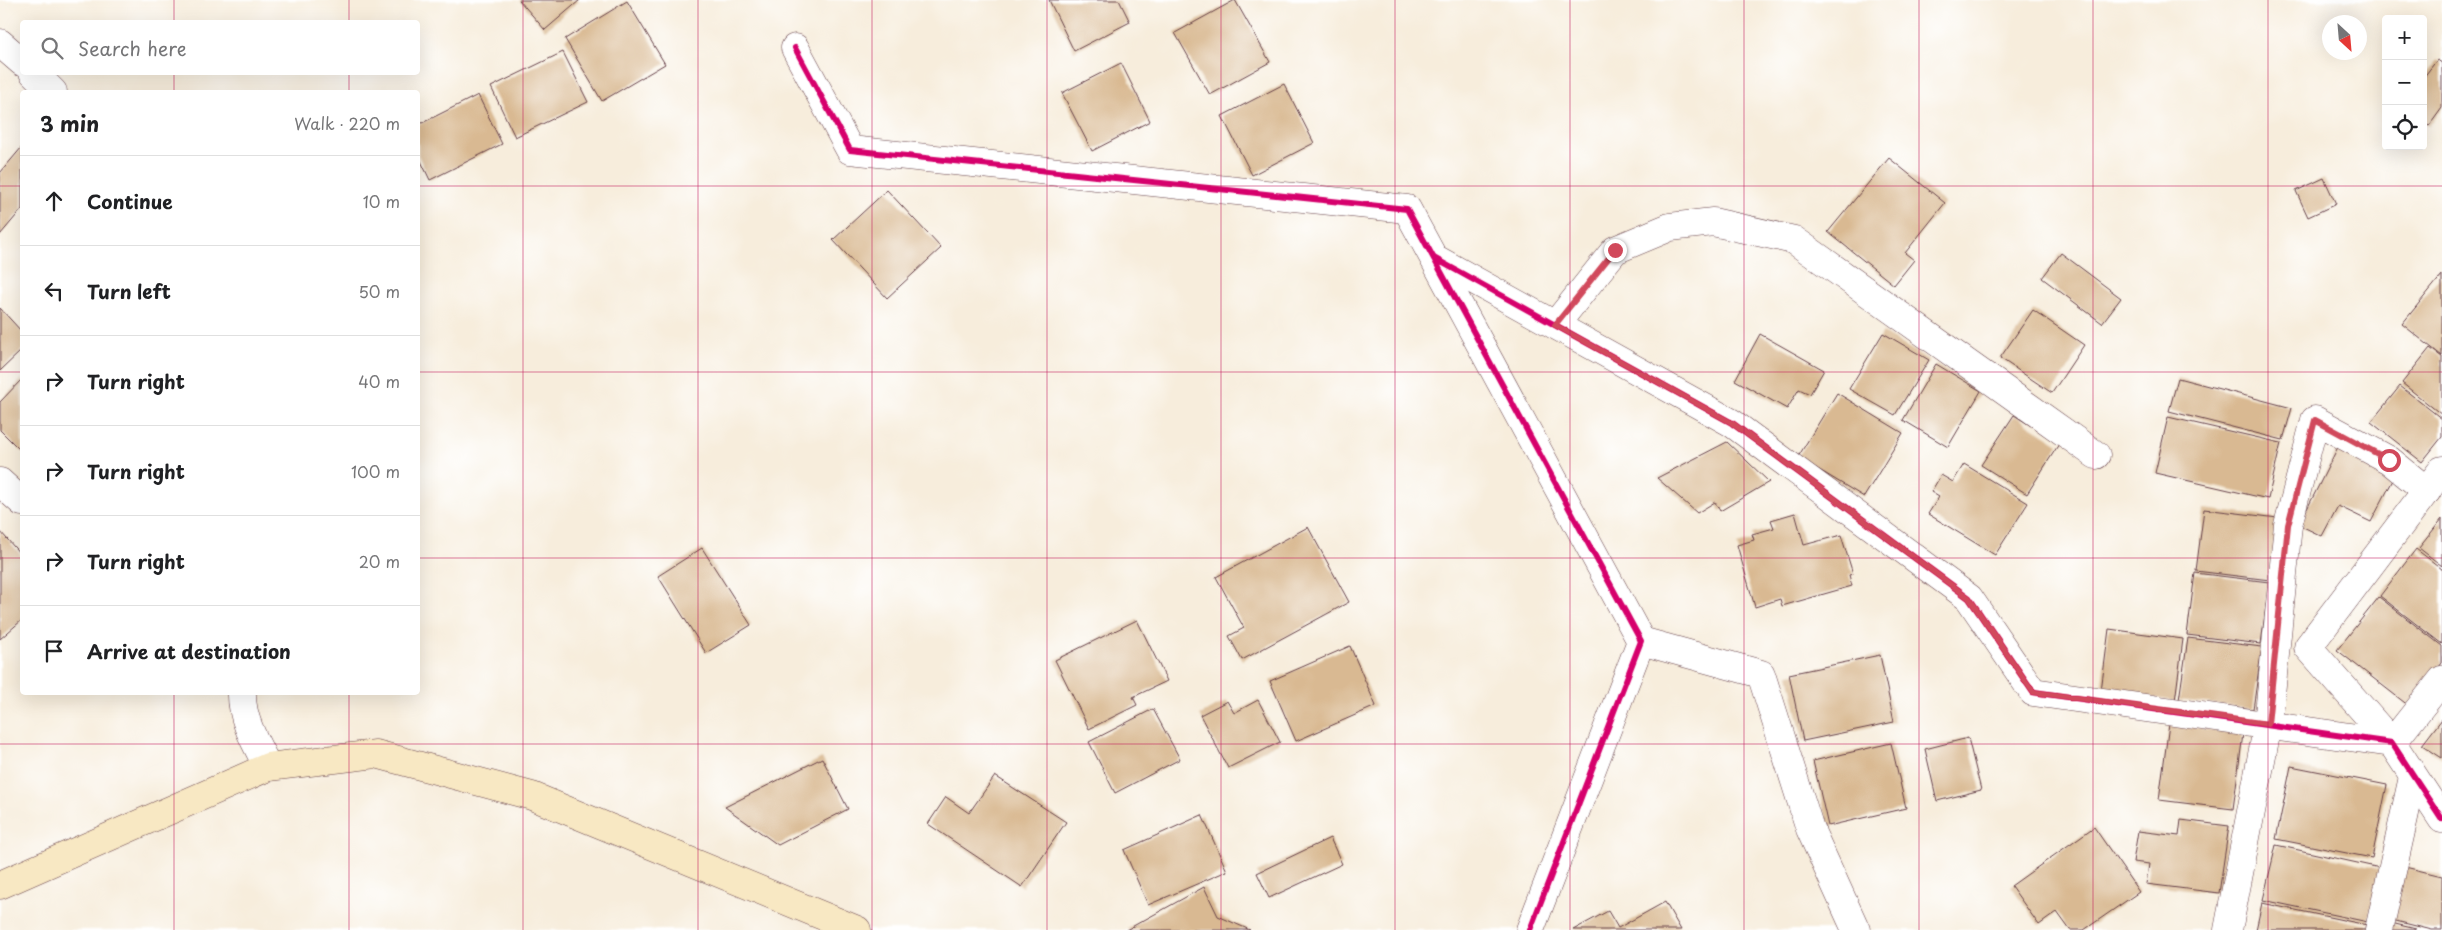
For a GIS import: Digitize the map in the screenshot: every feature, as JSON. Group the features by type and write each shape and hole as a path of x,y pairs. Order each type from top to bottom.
{"main road":[{"path":"0,885 268,768 376,754 532,796 857,930"}],"street":[{"path":"0,42 20,60"},
{"path":"796,48 850,150 1407,209 1641,641 1761,674 1810,829 1856,930"},
{"path":"36,75 51,90"},
{"path":"1555,325 1615,250 1670,227 1713,222 1794,240 2096,455"},
{"path":"1434,258 1732,423 1969,598 2033,692 2392,743"},
{"path":"2228,930 2268,724 2288,525 2315,420 2389,460 2434,480 2308,647"},
{"path":"0,482 20,500"},
{"path":"2279,610 2308,647 2392,743 2442,819"},
{"path":"1530,930 1641,641"},
{"path":"2392,743 2442,680"},
{"path":"238,696 252,736 268,768"},
{"path":"2379,930 2414,777"}],"building":[{"path":"519,0 580,0 545,30"},
{"path":"1049,0 1119,0 1130,22 1074,51"},
{"path":"1235,0 1270,62 1210,95 1175,33"},
{"path":"627,1 665,64 602,101 565,39"},
{"path":"563,52 588,102 515,137 491,87"},
{"path":"2437,60 2442,63 2442,108 2429,126 2427,125 2427,73"},
{"path":"1121,63 1150,121 1092,151 1062,93"},
{"path":"1284,84 1314,143 1252,175 1222,116"},
{"path":"478,95 502,144 430,180 420,159 420,124"},
{"path":"20,149 20,211 0,235 0,173"},
{"path":"1889,158 1945,203 1905,253 1914,260 1894,285 1828,232"},
{"path":"2324,178 2336,204 2308,217 2296,191"},
{"path":"887,190 941,248 887,298 833,240"},
{"path":"2061,253 2121,298 2102,323 2042,278"},
{"path":"2442,275 2442,356 2402,324"},
{"path":"0,308 20,330 20,352 0,371"},
{"path":"2033,310 2084,345 2052,393 2000,358"},
{"path":"1883,333 1929,360 1895,415 1849,389"},
{"path":"1760,334 1824,370 1810,394 1799,389 1787,409 1735,380"},
{"path":"2430,348 2442,357 2442,415 2402,383"},
{"path":"1936,364 1981,391 1948,447 1903,420"},
{"path":"2178,378 2292,408 2283,440 2169,411"},
{"path":"20,381 20,450 0,430 0,402"},
{"path":"2400,386 2442,419 2442,437 2422,462 2371,422"},
{"path":"1837,393 1903,433 1864,497 1798,457"},
{"path":"2014,415 2059,444 2027,494 1981,465"},
{"path":"2168,417 2281,443 2268,499 2155,473"},
{"path":"1727,442 1769,482 1720,511 1715,502 1697,513 1657,478"},
{"path":"2338,447 2395,476 2371,522 2338,506 2322,536 2299,525"},
{"path":"1964,464 2028,503 1995,555 1928,514 1939,497 1931,492 1941,475 1953,482"},
{"path":"2204,509 2278,518 2270,580 2196,571"},
{"path":"1795,513 1804,545 1841,535 1853,574 1849,575 1852,586 1782,606 1780,599 1755,607 1737,545 1754,540 1752,534 1774,528 1771,520"},
{"path":"2442,519 2442,566 2419,548"},
{"path":"1308,527 1349,602 1242,660 1229,636 1244,628 1216,577"},
{"path":"0,531 20,554 20,622 0,639"},
{"path":"702,548 751,625 706,653 658,576"},
{"path":"2416,549 2442,569 2442,644 2380,596"},
{"path":"2195,573 2269,582 2261,644 2187,635"},
{"path":"2379,597 2442,646 2442,663 2409,706 2337,650"},
{"path":"1137,620 1167,681 1133,697 1137,705 1089,729 1055,660"},
{"path":"2109,629 2183,639 2175,701 2101,691"},
{"path":"2188,638 2262,647 2253,709 2179,700"},
{"path":"1350,646 1376,706 1296,741 1270,681"},
{"path":"1880,655 1894,722 1803,741 1789,674"},
{"path":"1258,700 1280,742 1228,768 1200,715 1227,701 1234,713"},
{"path":"1153,709 1180,759 1115,793 1089,742"},
{"path":"2442,719 2442,758 2422,745"},
{"path":"2169,724 2243,734 2233,809 2159,800"},
{"path":"1968,738 1981,790 1937,801 1925,749"},
{"path":"1891,743 1906,808 1828,826 1813,761"},
{"path":"822,758 848,809 778,845 725,807"},
{"path":"2291,766 2387,785 2372,858 2276,839"},
{"path":"995,776 1066,822 1022,887 928,824 946,797 969,813"},
{"path":"1202,815 1227,871 1148,905 1124,850"},
{"path":"2181,820 2229,826 2219,893 2146,884 2149,864 2133,862 2138,831 2179,836"},
{"path":"2094,827 2139,892 2084,930 2070,930 2057,912 2039,925 2011,886"},
{"path":"1330,838 1342,864 1269,898 1257,873"},
{"path":"2276,845 2380,868 2368,922 2263,900"},
{"path":"2405,867 2442,876 2442,930 2432,930 2392,920"},
{"path":"1204,887 1218,916 1250,930 1126,930"},
{"path":"1665,902 1681,930 1573,930 1608,911 1618,928"},
{"path":"2262,903 2367,925 2366,930 2256,930"},
{"path":"2391,923 2416,929 2416,930 2389,930"}],"cycle path":[{"path":"795,48 850,150 1407,209 1641,641 1530,930"},
{"path":"1434,258 1732,423 1969,598 2033,692 2392,743 2442,819"}],"route":[{"path":"1615,250 1555,325 1732,423 1969,598 2033,692 2268,724 2288,525 2315,420 2389,460"}]}
